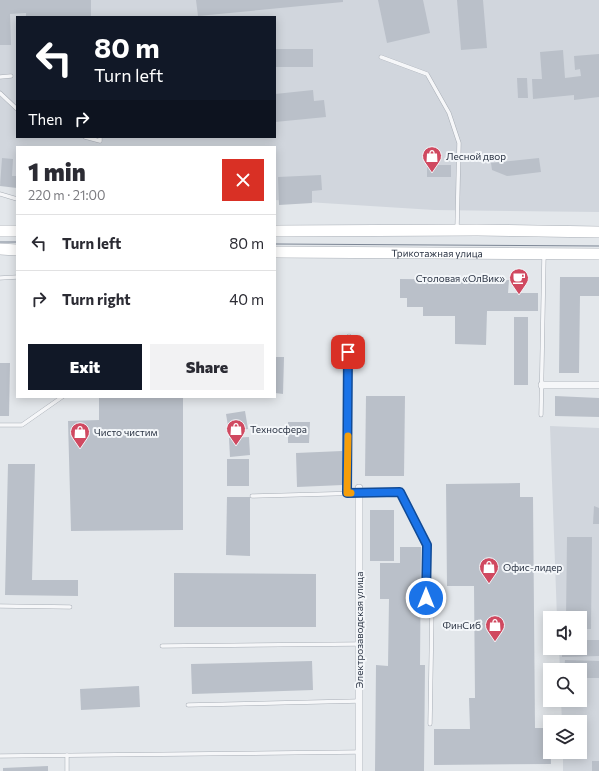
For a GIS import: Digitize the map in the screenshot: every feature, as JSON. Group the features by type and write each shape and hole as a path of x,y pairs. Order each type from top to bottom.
{"main road":[{"path":"276,231 457,230 599,232"},
{"path":"0,231 16,231"},
{"path":"0,249 16,250"},
{"name":"Трикотажная улица","path":"276,252 599,254"}],"street":[{"path":"542,385 599,385"},
{"name":"Электрозаводская улица","path":"359,491 359,771"}],"lane":[{"path":"381,57 427,74 449,112 459,143 457,230"},
{"path":"0,77 11,76"},
{"path":"0,93 16,108"},
{"path":"89,138 100,141 100,138"},
{"path":"0,194 16,199"},
{"path":"541,415 544,254"},
{"path":"0,278 16,277"},
{"path":"347,493 348,336"},
{"path":"0,425 22,425 61,398"},
{"path":"252,496 347,493 359,491 400,492 427,545 426,598 432,608 430,724"},
{"path":"0,606 70,607"},
{"path":"162,646 359,644"},
{"path":"188,705 359,701"},
{"path":"0,756 359,752"},
{"path":"67,755 67,771"}],"shaded area":[{"path":"0,0 599,0 599,212 434,210 276,200 276,146 16,146 16,184 0,183"},
{"path":"550,426 599,428 599,771 563,771 563,759 587,759 587,715 562,715 561,707 587,707 587,663 560,663 559,655 587,655 587,611 557,611"}],"building":[{"path":"0,0 91,0 91,16 26,16 26,13 10,14 11,45 0,45"},
{"path":"196,0 343,0 343,2 198,16"},
{"path":"378,0 423,0 430,33 387,43"},
{"path":"457,0 483,0 487,48 461,50"},
{"path":"276,49 313,49 313,67 276,67"},
{"path":"563,50 565,78 581,76 580,69 575,70 574,56 599,54 599,97 574,100 574,95 533,99 532,79 542,79 540,52"},
{"path":"517,78 527,78 528,98 518,98"},
{"path":"313,90 314,101 324,100 326,117 276,122 276,94"},
{"path":"2,158 13,159 12,176 16,176 16,188 0,186"},
{"path":"539,158 541,172 507,176 492,170 491,163"},
{"path":"427,165 451,165 451,177 427,177"},
{"path":"321,175 322,190 312,191 312,203 279,205 278,177"},
{"path":"560,277 599,277 599,296 580,296 579,373 559,373"},
{"path":"400,279 509,280 508,293 538,293 538,311 487,311 486,345 455,344 455,316 423,316 423,307 407,307 407,298 400,298"},
{"path":"514,317 528,317 528,385 514,385"},
{"path":"276,357 284,357 283,394 276,393"},
{"path":"0,363 10,363 9,416 0,416"},
{"path":"366,396 405,396 404,476 365,476"},
{"path":"555,396 599,398 599,417 555,416"},
{"path":"99,398 183,398 183,530 71,531 68,421 99,420"},
{"path":"245,411 248,429 229,432 226,414"},
{"path":"288,422 310,422 309,443 288,443"},
{"path":"249,437 250,455 230,457 229,438"},
{"path":"342,451 343,485 297,487 296,453"},
{"path":"227,459 249,459 249,486 227,486"},
{"path":"8,464 35,464 32,580 78,580 78,596 5,595"},
{"path":"520,483 520,497 533,497 535,728 543,728 543,759 551,759 551,764 434,765 434,729 470,729 469,698 475,698 474,586 447,586 446,484"},
{"path":"227,497 250,497 250,556 226,555"},
{"path":"594,506 599,508 599,524 593,524"},
{"path":"370,510 394,510 394,561 370,561"},
{"path":"567,537 592,537 591,629 587,629 587,611 566,611"},
{"path":"400,547 421,547 420,665 425,665 424,771 375,771 376,665 388,666 389,599 380,599 380,563 400,563"},
{"path":"174,573 316,574 316,627 174,627"},
{"path":"587,640 599,640 599,656 562,657 562,655 587,655"},
{"path":"565,660 599,661 599,678 587,678 587,663 565,663"},
{"path":"312,661 313,690 192,694 191,664"},
{"path":"139,686 140,707 81,710 80,689"},
{"path":"592,761 599,761 599,771 592,771"},
{"path":"48,766 48,771 3,771 3,768"}],"tram line":[{"path":"0,242 16,242"},
{"path":"276,244 599,246"}],"slow traffic":[{"path":"348,436 347,493 351,493"}],"place":[{"name":"Лесной двор","path":"432,173"},
{"name":"Столовая «ОлВик»","path":"519,295"},
{"name":"Техносфера","path":"236,446"},
{"name":"Чисто чистим","path":"80,449"},
{"name":"Офис-лидер","path":"489,584"},
{"name":"ФинСиб","path":"495,642"}],"route":[{"path":"348,352 347,493 400,492 427,545 426,598"}]}
